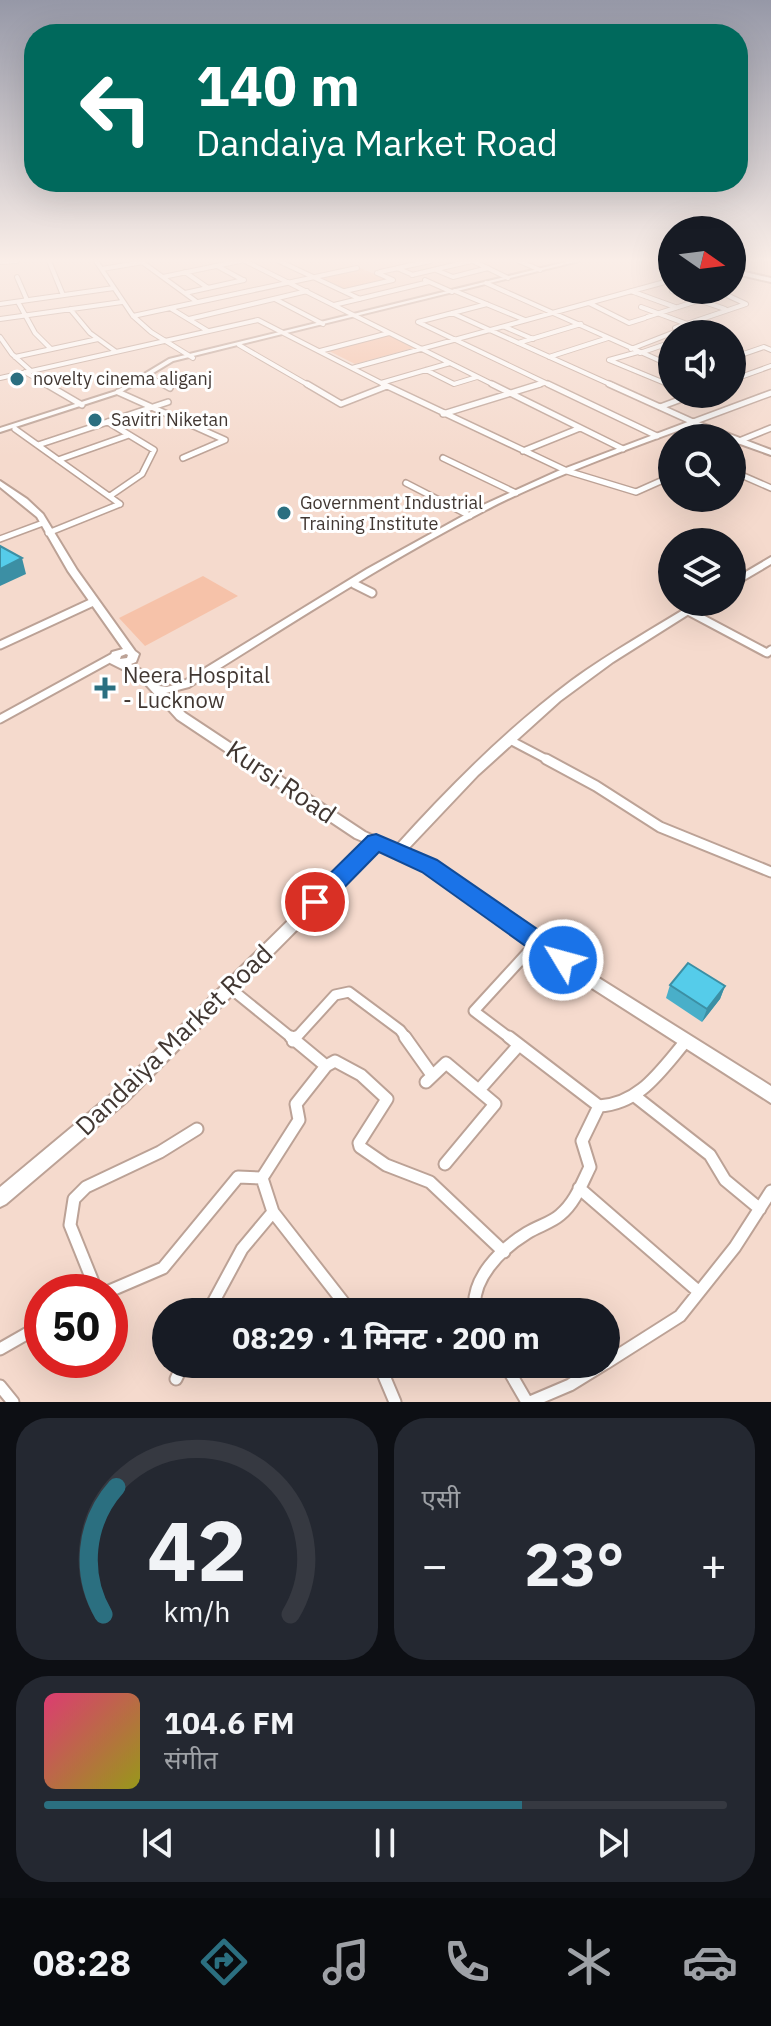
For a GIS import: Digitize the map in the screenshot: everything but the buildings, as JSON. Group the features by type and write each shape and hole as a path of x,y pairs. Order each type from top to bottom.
{"main road":[{"path":"0,432 120,393 161,364 313,326"},
{"path":"0,432 120,393 161,367 191,356"},
{"path":"155,689 167,690 185,685 470,516 516,493 693,422 698,424"},
{"path":"746,444 771,453"},
{"path":"0,483 44,519 45,526 93,602 121,638 123,658"},
{"path":"0,493 45,526"},
{"path":"746,575 771,560"},
{"path":"398,852 435,809 557,698 619,653 680,616"},
{"name":"Kursi Road","path":"123,658 181,716 360,835 430,866 589,979 771,1095"},
{"name":"Dandaiya Market Road","path":"0,1198 120,1097 376,842"}],"street":[{"path":"31,326 51,349"},
{"path":"86,326 115,351"},
{"path":"147,326 191,356"},
{"path":"201,326 208,331"},
{"path":"0,378 228,326"},
{"path":"244,326 249,329"},
{"path":"272,326 442,414 567,471 636,492 658,482"},
{"path":"376,326 623,449"},
{"path":"427,326 657,436"},
{"path":"481,326 658,406"},
{"path":"352,368 502,326"},
{"path":"505,326 533,339"},
{"path":"517,343 573,326"},
{"path":"586,326 658,360"},
{"path":"151,329 171,338 191,356"},
{"path":"320,351 389,333"},
{"path":"0,337 28,371 82,405"},
{"path":"548,357 608,338"},
{"path":"631,349 658,338"},
{"path":"15,357 98,339"},
{"path":"235,346 341,404 384,385 450,363"},
{"path":"658,346 609,360 658,380"},
{"path":"746,353 764,347 771,350"},
{"path":"746,375 771,366"},
{"path":"426,370 454,384 477,377"},
{"path":"148,376 170,388"},
{"path":"442,414 544,383"},
{"path":"120,393 225,440 183,458"},
{"path":"662,408 693,422 771,393"},
{"path":"38,445 168,402"},
{"path":"108,422 154,450 142,474 110,496"},
{"path":"522,451 580,428"},
{"path":"746,435 771,428"},
{"path":"0,539 120,504 15,429"},
{"path":"58,460 129,435"},
{"path":"443,458 516,493"},
{"path":"746,477 771,488"},
{"path":"406,483 470,516"},
{"path":"354,584 372,593"},
{"path":"0,645 93,602"},
{"path":"697,616 767,653 771,650"},
{"path":"0,719 99,667 123,658"},
{"path":"510,740 596,786 660,827 771,872"},
{"path":"538,941 474,1011 599,1106 617,1106 636,1097 686,1041"},
{"path":"230,988 326,1066"},
{"path":"293,1041 335,995 349,992 403,1033 429,1079 446,1063 495,1107 445,1164"},
{"path":"479,1090 518,1046"},
{"path":"262,1178 299,1120 296,1104 326,1066 339,1062 361,1075 387,1099 359,1143 360,1147 386,1165 430,1182 504,1252"},
{"path":"636,1097 710,1155 725,1180 760,1209"},
{"path":"473,1298 475,1289 504,1252 524,1235 560,1215 579,1188 590,1167 582,1141 599,1106"},
{"path":"90,1274 70,1225 74,1199 86,1187 160,1152 197,1129"},
{"path":"128,1283 163,1268 172,1260 238,1177 262,1178"},
{"path":"262,1178 273,1212 340,1298"},
{"path":"579,1188 699,1292"},
{"path":"620,1354 680,1316 735,1247 771,1191"},
{"path":"216,1298 242,1249 273,1212"},
{"path":"0,1349 24,1335"},
{"path":"385,1378 395,1402"},
{"path":"513,1378 528,1402 581,1378"},
{"path":"0,1386 13,1402"}],"shaded area":[{"path":"388,335 414,348 355,364 329,351"},
{"path":"203,576 238,596 145,646 119,618"}],"place":[{"name":"novelty cinema aliganj","path":"17,379"},
{"name":"Savitri Niketan","path":"95,420"},
{"name":"Government Industrial Training Institute","path":"284,513"},
{"name":"Neera Hospital - Lucknow","path":"105,688"}],"route":[{"path":"315,902 376,842 430,866 563,960"}]}
